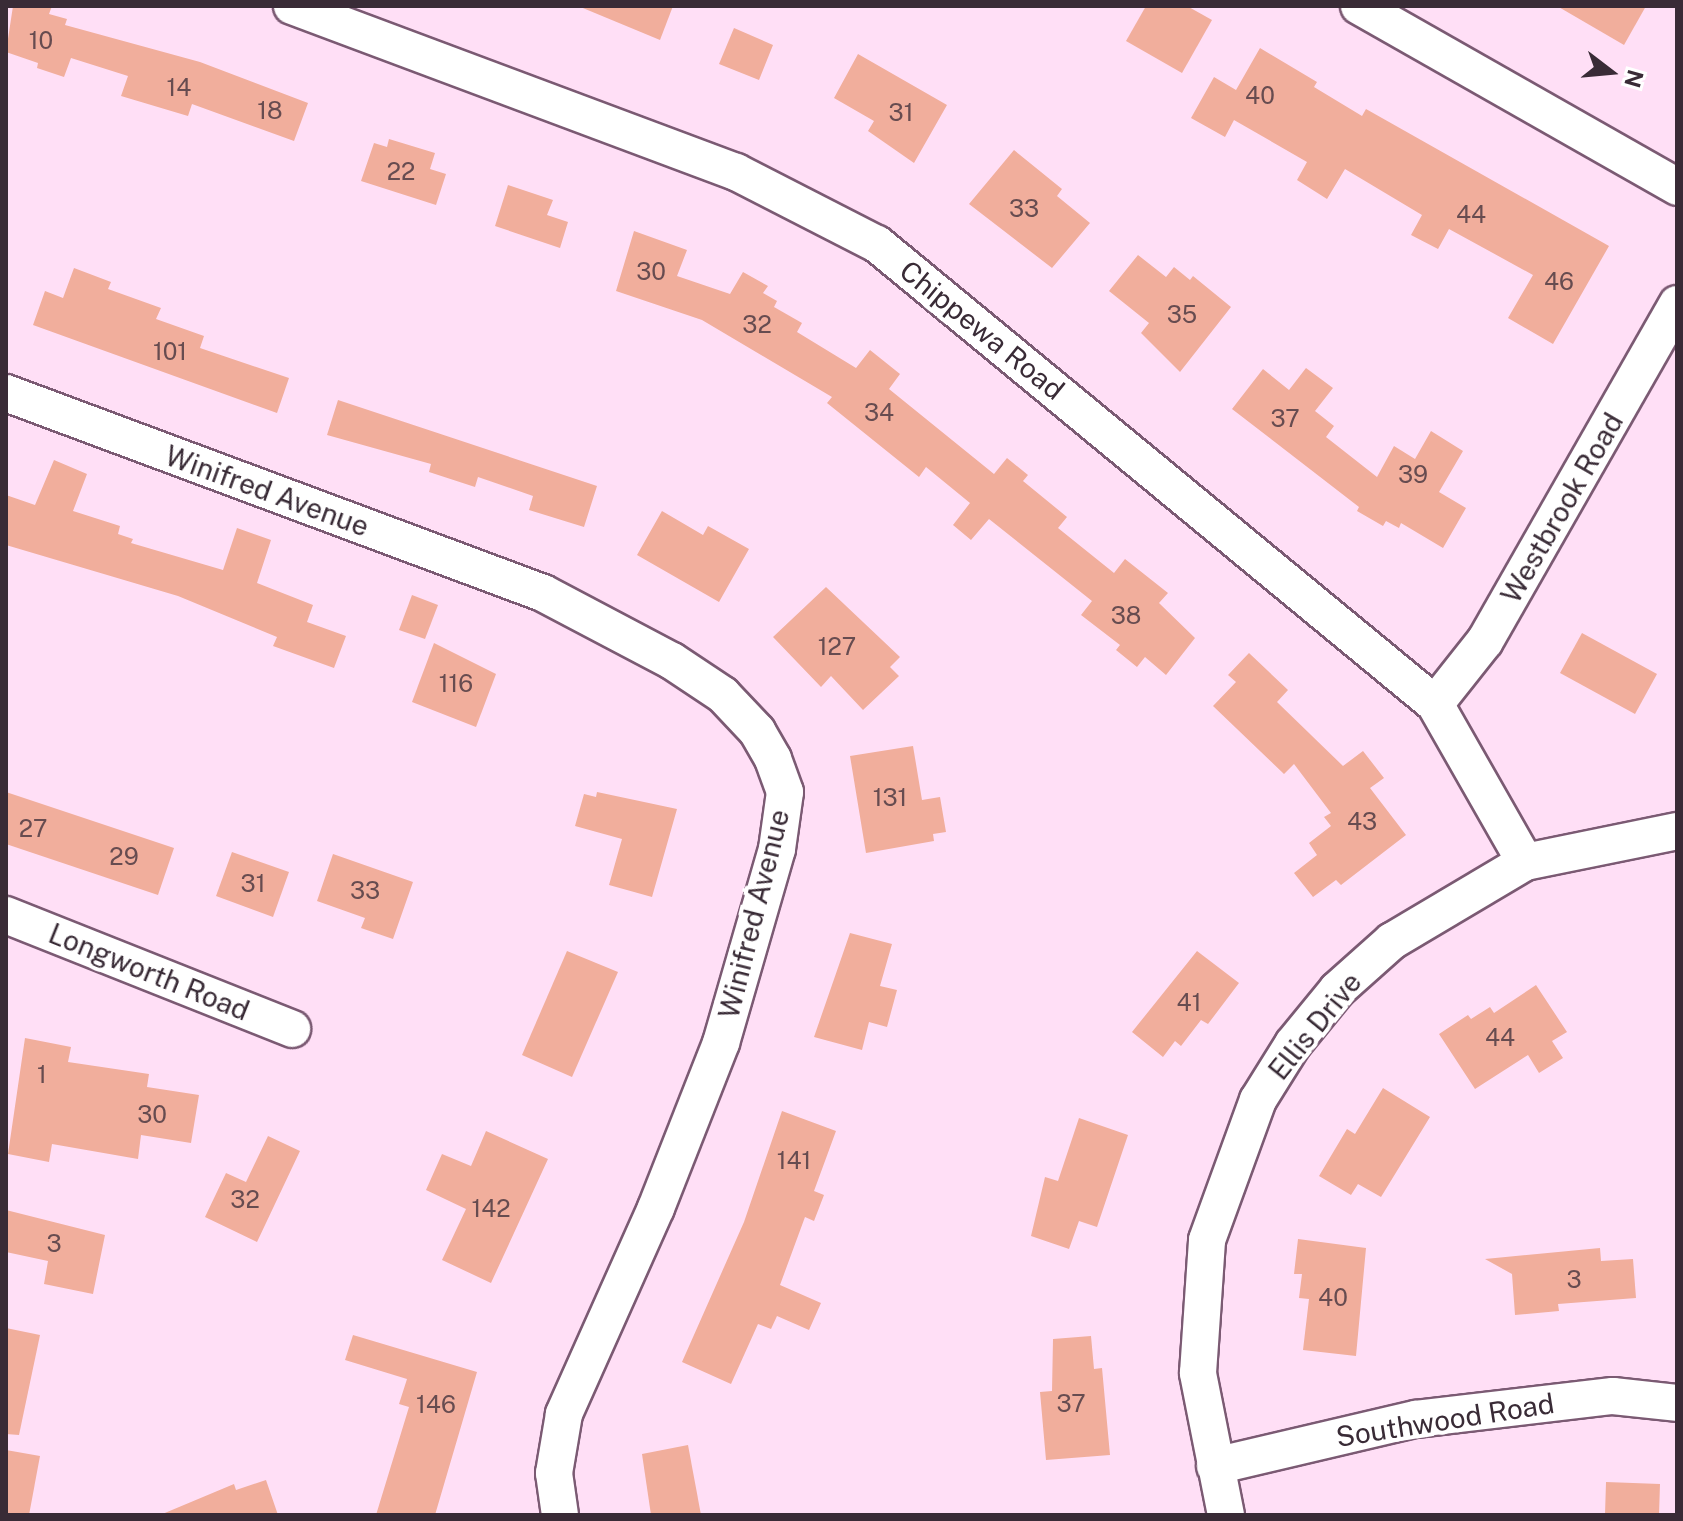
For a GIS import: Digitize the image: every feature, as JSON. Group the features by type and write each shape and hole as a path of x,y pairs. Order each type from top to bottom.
{"street":[{"name":"Chippewa Road","path":"292,6 736,172 877,244 1435,704 1525,862"},
{"path":"1359,6 1677,187"},
{"name":"Westbrook Road","path":"1435,704 1493,628 1677,304"},
{"name":"Winifred Avenue","path":"6,393 543,593 672,661 723,695 757,731 773,759 785,792 777,849 721,1043 656,1208 564,1414 554,1473 560,1515"},
{"name":"Ellis Drive","path":"1226,1515 1198,1373 1207,1240 1258,1100 1293,1044 1348,980 1392,941 1525,862 1677,831"},
{"name":"Longworth Road","path":"6,915 292,1029"},
{"name":"Southwood Road","path":"1215,1466 1416,1419 1613,1396 1677,1403"}],"building":[{"path":"13,6 52,6 49,14 67,19 65,25 200,62 308,103 294,141 192,104 188,116 121,96 128,76 71,58 64,77 37,68 38,63 6,52"},
{"path":"578,6 673,6 660,40"},
{"path":"1146,6 1187,6 1212,20 1182,73 1126,41"},
{"path":"1557,6 1646,6 1624,45"},
{"path":"734,28 773,45 759,80 719,64"},
{"path":"1260,48 1317,82 1314,87 1362,116 1366,109 1609,246 1553,344 1508,318 1533,275 1449,229 1438,249 1411,235 1422,215 1345,169 1327,199 1297,180 1307,162 1234,120 1225,137 1191,118 1214,77 1236,90"},
{"path":"858,54 947,105 914,163 868,131 874,121 834,98"},
{"path":"389,139 435,153 430,169 446,174 436,205 361,181 374,143 387,147"},
{"path":"1014,150 1062,189 1057,196 1090,223 1052,268 969,204"},
{"path":"508,185 553,200 547,215 568,222 560,248 495,226"},
{"path":"634,231 687,250 677,276 730,294 743,272 768,286 763,293 777,301 774,307 802,323 797,332 856,368 870,350 900,374 889,389 994,474 1007,458 1028,475 1023,481 1067,517 1058,528 1114,573 1125,559 1168,593 1159,603 1195,638 1166,675 1145,657 1137,667 1116,650 1120,645 1081,615 1092,601 989,519 971,540 953,525 970,503 926,467 919,477 827,403 832,397 702,320 616,291"},
{"path":"1138,255 1166,277 1174,267 1190,280 1193,276 1231,307 1180,372 1141,333 1149,323 1109,291"},
{"path":"74,268 111,282 108,289 161,308 156,319 204,336 200,348 289,378 277,413 33,325 45,291 63,298"},
{"path":"1306,368 1333,388 1315,411 1334,426 1326,437 1377,477 1394,446 1415,459 1431,431 1463,451 1439,492 1466,508 1443,548 1401,523 1399,528 1386,521 1383,526 1357,511 1359,507 1232,409 1263,369 1289,390"},
{"path":"338,400 597,486 584,527 529,510 533,496 478,477 475,487 429,472 431,464 327,435"},
{"path":"54,460 87,474 73,511 120,526 118,534 133,539 131,543 223,570 237,528 271,540 257,583 313,605 307,622 346,636 334,668 273,646 277,637 178,596 6,545 6,495 35,505"},
{"path":"662,511 703,535 708,526 749,549 719,602 637,555"},
{"path":"826,587 900,657 890,667 899,676 863,710 831,676 821,687 773,637"},
{"path":"412,595 438,605 425,639 399,630"},
{"path":"1582,633 1657,674 1635,714 1560,673"},
{"path":"434,643 496,674 476,727 412,702"},
{"path":"1249,653 1288,690 1277,702 1343,766 1363,751 1384,778 1370,788 1406,835 1341,885 1336,880 1313,897 1294,873 1317,855 1309,843 1331,826 1324,817 1331,813 1294,764 1284,774 1213,706 1236,682 1228,675"},
{"path":"913,746 922,800 940,797 946,832 933,834 934,841 866,853 850,756"},
{"path":"6,792 174,848 158,895 6,844"},
{"path":"597,792 677,809 652,897 609,885 622,839 575,826 584,794 596,797"},
{"path":"232,852 289,872 273,917 216,896"},
{"path":"333,854 413,882 393,939 361,928 365,918 317,901"},
{"path":"850,933 892,944 880,986 897,990 887,1027 869,1022 862,1050 814,1037"},
{"path":"567,951 618,972 572,1077 522,1055"},
{"path":"1197,951 1239,983 1208,1024 1201,1020 1181,1046 1175,1041 1163,1057 1132,1032"},
{"path":"1536,985 1567,1032 1552,1041 1563,1058 1539,1073 1528,1055 1475,1089 1439,1034 1468,1015 1471,1019 1490,1007 1494,1013"},
{"path":"25,1038 71,1047 68,1062 149,1074 147,1087 199,1095 191,1143 141,1135 138,1159 52,1144 49,1162 8,1154"},
{"path":"1383,1088 1430,1117 1381,1197 1358,1184 1351,1195 1319,1176 1347,1129 1355,1134"},
{"path":"782,1111 836,1131 814,1191 824,1195 814,1221 805,1217 780,1285 821,1303 809,1330 777,1316 771,1329 758,1324 731,1384 682,1362 744,1222"},
{"path":"1079,1118 1128,1135 1097,1227 1079,1221 1069,1249 1031,1236 1045,1177 1058,1181"},
{"path":"486,1131 548,1159 491,1283 442,1260 466,1209 426,1190 442,1154 471,1166"},
{"path":"268,1136 300,1151 257,1242 205,1217 226,1173 246,1182"},
{"path":"6,1210 105,1235 93,1294 44,1284 48,1261 6,1252"},
{"path":"1298,1239 1366,1248 1356,1356 1303,1350 1309,1299 1299,1298 1302,1274 1294,1274"},
{"path":"1600,1248 1601,1261 1633,1259 1636,1298 1558,1304 1559,1311 1515,1315 1512,1274 1485,1259"},
{"path":"6,1328 40,1335 19,1435 6,1434"},
{"path":"353,1335 477,1372 435,1515 376,1515 409,1407 399,1404 407,1379 345,1360"},
{"path":"1091,1336 1094,1369 1102,1368 1110,1455 1046,1460 1040,1392 1052,1391 1053,1339"},
{"path":"688,1445 701,1515 651,1515 642,1454"},
{"path":"6,1450 40,1456 29,1515 6,1515"},
{"path":"266,1480 278,1515 160,1515 234,1484 236,1490"},
{"path":"1606,1482 1660,1484 1659,1515 1605,1515"}]}
